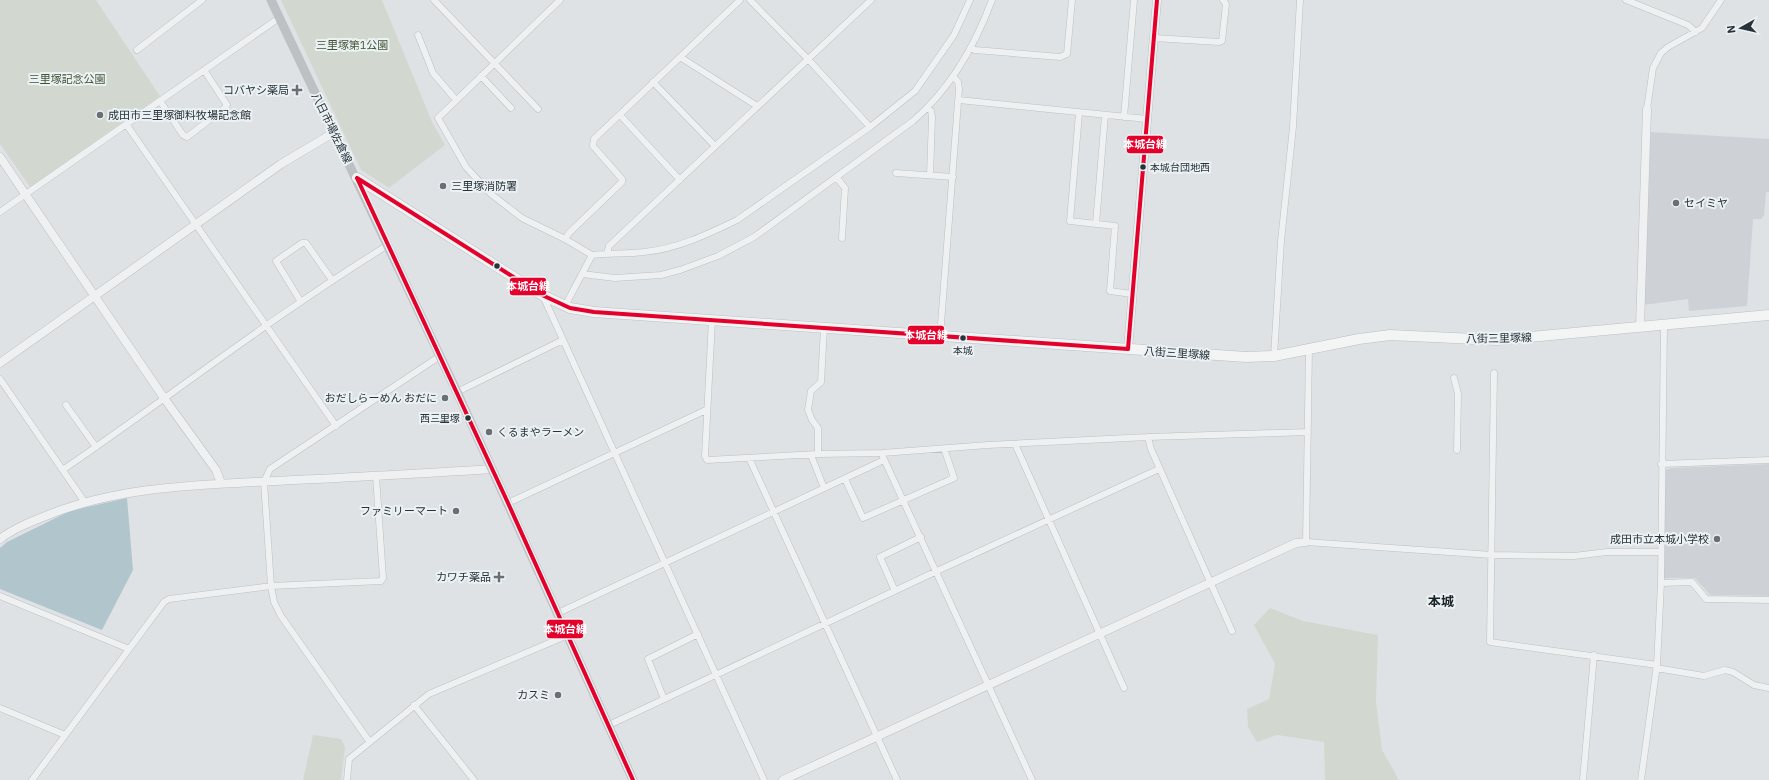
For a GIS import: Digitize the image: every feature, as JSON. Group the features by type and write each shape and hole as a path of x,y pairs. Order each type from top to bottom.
{"main road":[{"name":"八日市場佐倉線","path":"271,0 333,133 357,178 457,392 633,780"},
{"name":"八街三里塚線","path":"357,178 542,295 565,306 594,312 1246,358 1274,356 1359,339 1390,335 1497,340 1769,315"}],"street":[{"path":"137,50 202,0"},
{"path":"434,0 538,108"},
{"path":"560,0 439,116 439,122 475,179 491,194 522,218 565,239 592,255 607,253 630,253 661,249 717,230 737,220 906,100 925,78 954,35 970,0"},
{"path":"565,239 568,233 622,182 622,179 593,146 592,143 594,139 740,0"},
{"path":"750,0 808,59 870,127"},
{"path":"607,253 609,246 871,0"},
{"path":"582,274 615,278 662,275 718,256 754,237 913,121 928,108 953,76 971,48 992,0"},
{"path":"971,48 990,52 1060,57 1065,56 1067,54 1072,0"},
{"path":"1124,117 1134,0"},
{"path":"1128,349 1157,0"},
{"path":"1154,38 1222,41 1226,4 1223,0"},
{"path":"1274,356 1281,241 1293,127 1300,0"},
{"path":"1626,0 1688,25 1696,32"},
{"path":"1640,327 1647,109 1654,68 1657,58 1668,47 1696,32 1706,24 1721,0"},
{"path":"0,212 280,18"},
{"path":"418,35 433,73 456,100"},
{"path":"680,57 757,106"},
{"path":"160,101 183,135 187,136 227,105 204,70"},
{"path":"481,76 511,108"},
{"path":"940,337 959,100 959,86 953,76"},
{"path":"653,82 715,146"},
{"path":"959,100 1147,119"},
{"path":"928,108 931,112 932,118 930,175"},
{"path":"1079,113 1070,221 1115,226 1110,291 1132,294"},
{"path":"620,115 680,180"},
{"path":"1096,224 1105,115"},
{"path":"126,124 336,426"},
{"path":"0,363 195,224 282,164 333,133"},
{"path":"0,157 164,398 216,470 221,483"},
{"path":"896,173 953,177"},
{"path":"836,177 845,188 842,238"},
{"path":"301,302 276,261 302,243 306,243 332,280"},
{"path":"64,469 266,324 388,245"},
{"path":"565,306 592,255"},
{"path":"542,295 764,780"},
{"path":"712,320 706,410 705,456 707,460 814,454 882,453 944,448 1148,437 1308,432"},
{"path":"1641,780 1656,666 1660,584 1664,325"},
{"path":"824,328 821,382 811,391 808,410 812,420 818,428 814,454 824,488"},
{"path":"457,392 563,340"},
{"path":"1306,542 1309,349"},
{"path":"369,742 281,616 274,602 271,586 264,482 270,470 440,356"},
{"path":"1494,373 1490,642 1594,655 1704,676 1725,670 1733,672 1754,685 1769,688"},
{"path":"1454,378 1458,394 1457,450"},
{"path":"0,379 64,469 84,501"},
{"path":"66,406 96,447"},
{"path":"508,503 706,410"},
{"path":"1148,437 1150,449 1232,631"},
{"path":"1015,444 1124,688"},
{"path":"845,479 863,518 954,478 944,448"},
{"path":"882,453 1032,780"},
{"path":"749,458 897,780"},
{"path":"558,613 884,460"},
{"path":"1661,464 1769,460"},
{"path":"0,539 28,523 84,501 128,492 221,483 264,482 492,469"},
{"path":"609,725 895,590 1160,469"},
{"path":"32,780 164,602 169,599 271,586 381,581 383,578 376,476"},
{"path":"895,590 880,557 921,537"},
{"path":"783,780 1296,543 1306,542 1492,555 1574,556 1607,552 1660,552"},
{"path":"1660,584 1692,582 1706,599 1769,600"},
{"path":"0,596 129,649"},
{"path":"664,699 648,659 698,634"},
{"path":"347,780 349,759 429,694 568,635"},
{"path":"1583,780 1594,655"},
{"path":"414,705 471,779"},
{"path":"0,708 65,735"}],"shaded area":[{"path":"1651,132 1769,139 1769,192 1766,192 1764,216 1762,219 1753,219 1747,306 1689,311 1688,299 1643,305"},
{"name":"成田市立本城小学校","path":"1769,464 1769,596 1710,595 1695,578 1663,578 1666,470 1671,468"}],"green space":[{"name":"三里塚記念公園","path":"0,0 96,0 160,96 30,187 0,144"},
{"name":"三里塚第1公園","path":"281,0 382,0 432,122 445,145 389,188 361,170"},
{"path":"1270,608 1303,621 1378,635 1376,702 1382,750 1399,780 1325,780 1324,742 1277,735 1257,742 1248,727 1247,709 1269,699 1275,664 1254,625"},
{"path":"313,735 341,739 345,747 341,780 303,780"}],"water":[{"path":"127,498 133,570 102,630 0,589 0,548 7,542 70,511"}],"transit line":[{"name":"本城台線","path":"1128,349 1157,0"},
{"name":"本城台線","path":"357,178 542,295 570,308 594,312 1128,349"},
{"name":"本城台線","path":"357,178 508,503 633,780"}],"place":[{"name":"コバヤシ薬局","path":"297,90"},
{"name":"成田市三里塚御料牧場記念館","path":"100,115"},
{"name":"本城台団地西","path":"1143,167"},
{"name":"三里塚消防署","path":"443,186"},
{"name":"セイミヤ","path":"1676,203"},
{"name":"本城","path":"963,338"},
{"name":"おだしらーめん おだに","path":"445,398"},
{"name":"西三里塚","path":"468,418"},
{"name":"くるまやラーメン","path":"489,432"},
{"name":"ファミリーマート","path":"456,511"},
{"name":"成田市立本城小学校","path":"1717,539"},
{"name":"カワチ薬品","path":"499,577"},
{"name":"カスミ","path":"558,695"}],"district":[{"name":"本城","path":"1441,601"}]}
